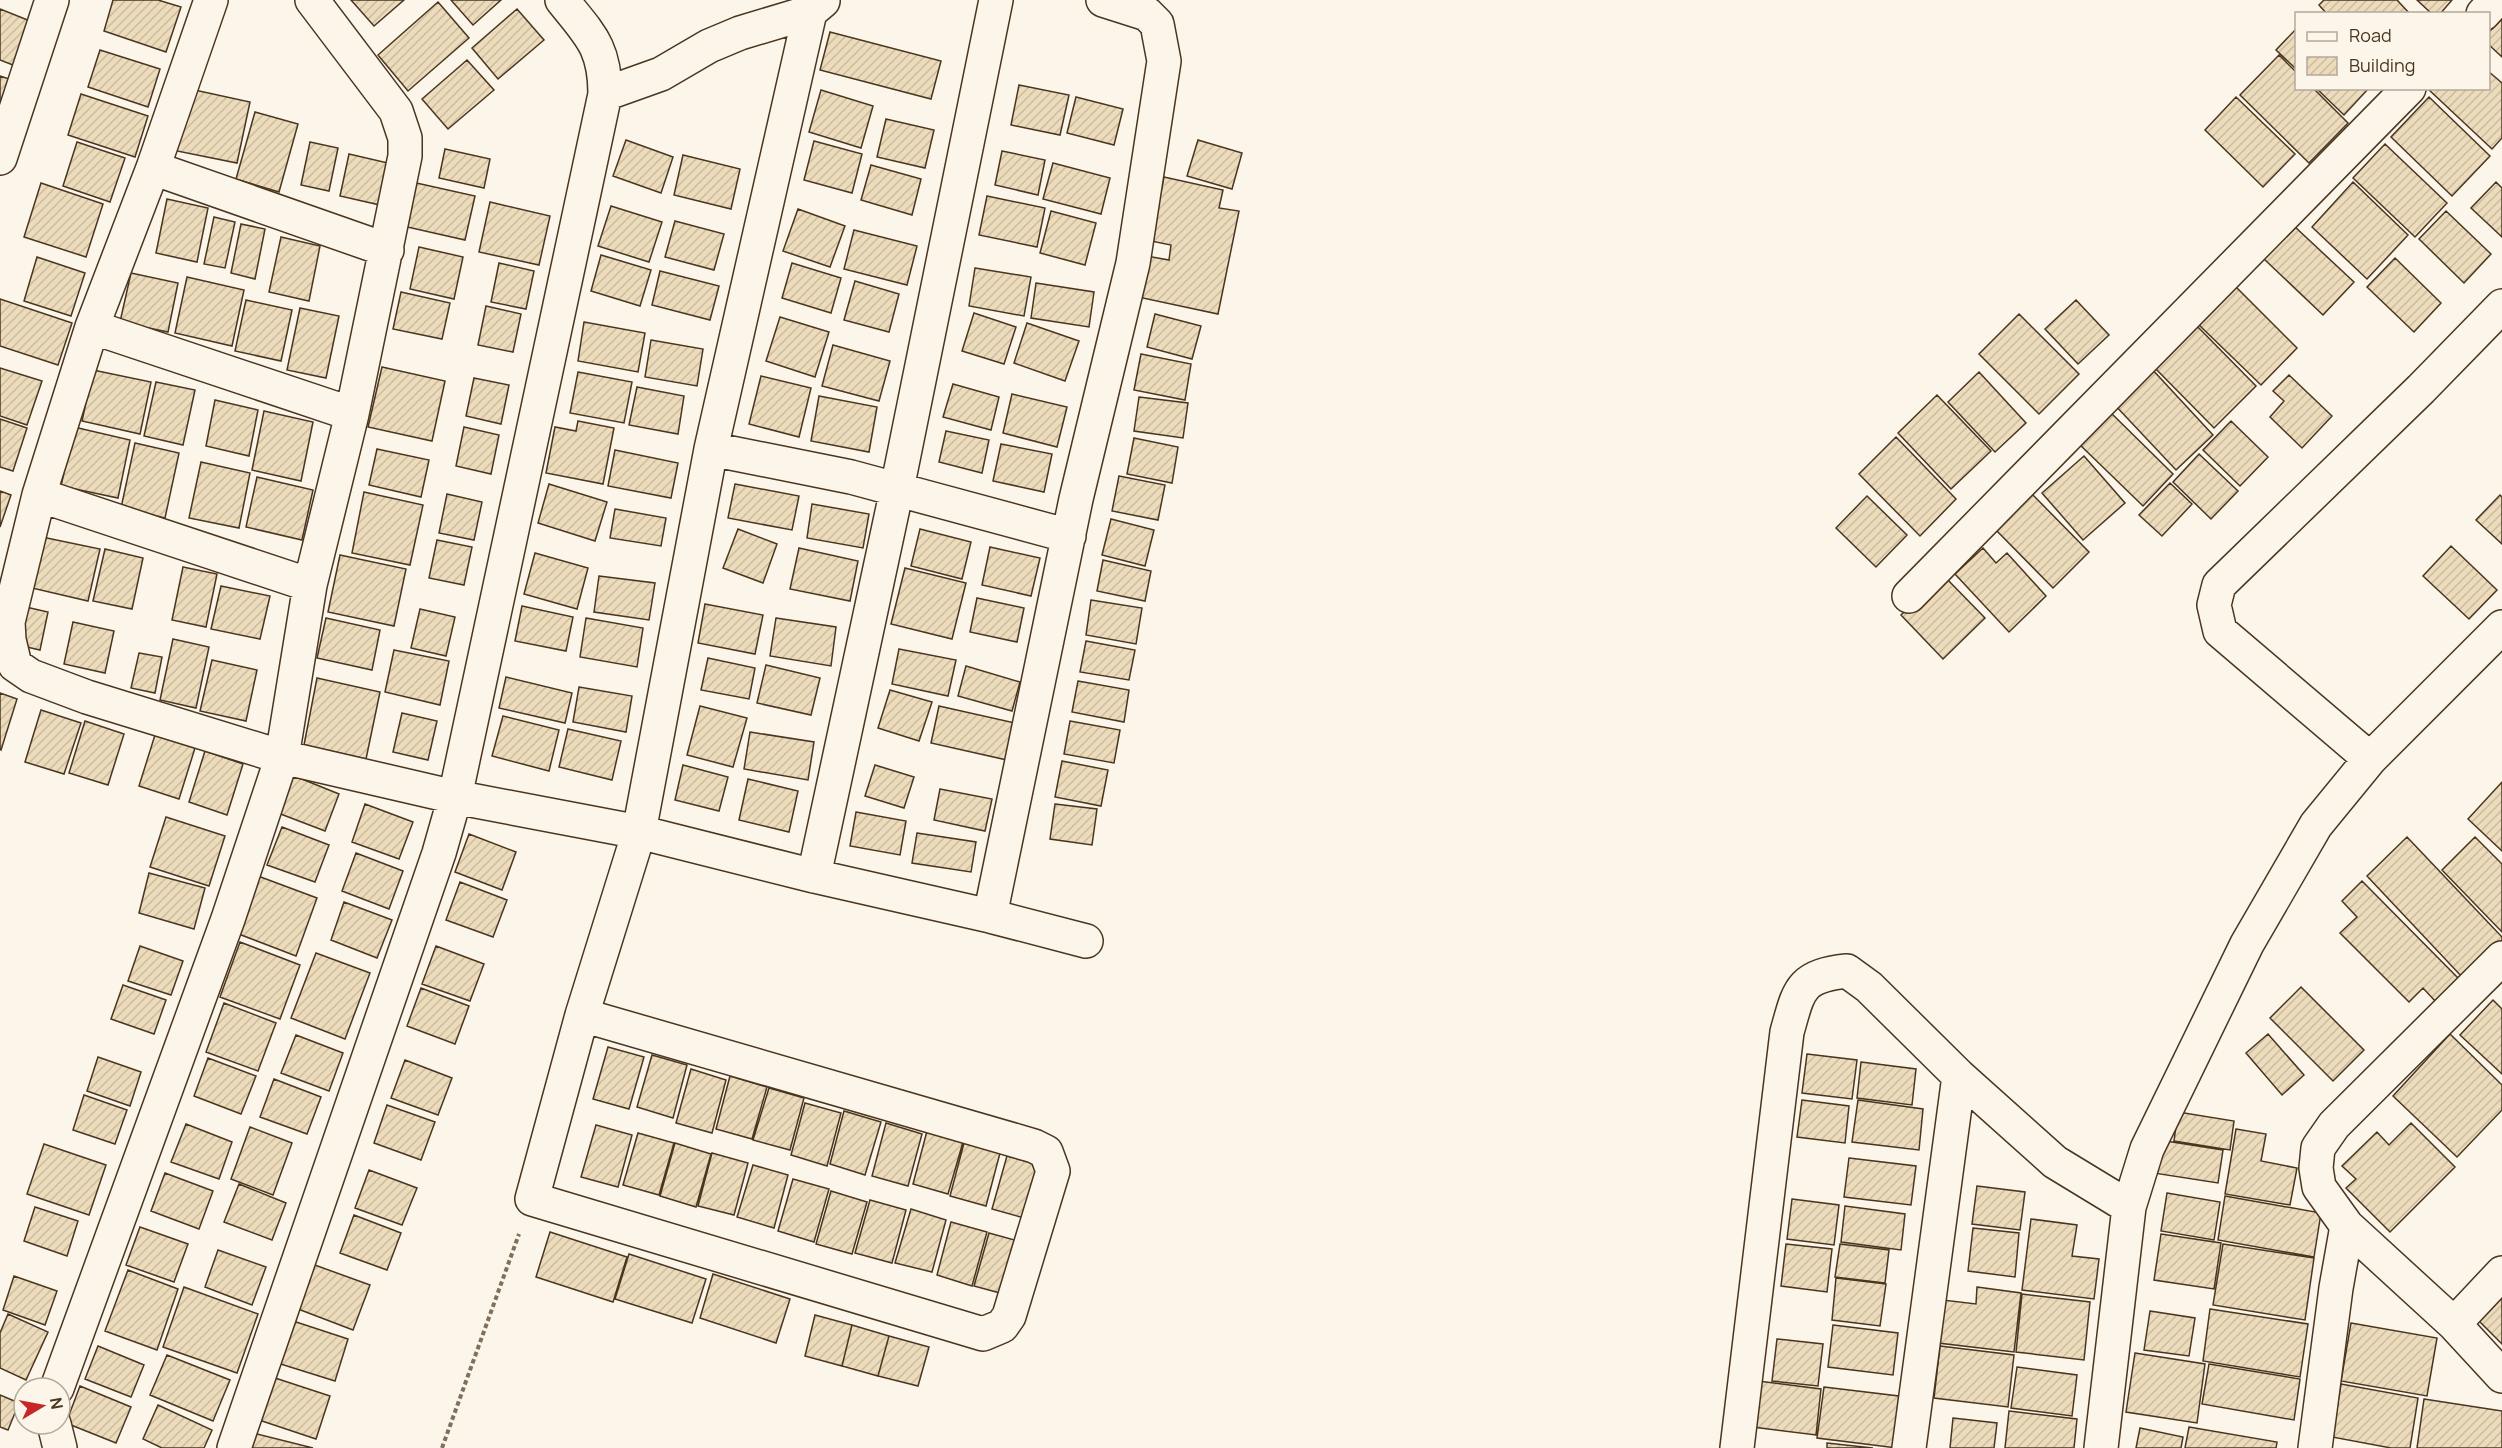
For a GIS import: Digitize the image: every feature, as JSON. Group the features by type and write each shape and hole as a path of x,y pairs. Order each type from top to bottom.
{"street":[{"path":"0,158 52,0"},
{"path":"211,0 153,168 92,327 39,495 8,622 9,640 15,665 31,676 87,697 282,757 455,797 639,832 1086,941"},
{"path":"61,1376 228,919 282,757 310,585 352,414 405,156 405,138 396,111 312,0"},
{"path":"234,1448 439,853 455,797 605,94 605,71 594,39 562,0"},
{"path":"814,876 897,489 996,0"},
{"path":"990,916 1069,536 1133,263 1164,61 1157,24 1147,14 1103,0"},
{"path":"2485,12 2496,0"},
{"path":"605,94 661,74 709,46 817,6"},
{"path":"582,1015 1034,1146 1046,1152 1053,1171 1010,1316 1002,1326 983,1334 532,1199 582,1015 639,832 711,449 817,6"},
{"path":"1909,596 2407,90"},
{"path":"153,168 387,250"},
{"path":"2370,759 2220,632 2214,605 2219,585 2421,389 2502,306"},
{"path":"92,327 352,414"},
{"path":"711,449 851,477 1069,536"},
{"path":"39,495 310,585"},
{"path":"2101,1448 2129,1207 2147,1149 2247,944 2316,825 2370,759 2502,627"},
{"path":"2502,958 2334,1125 2318,1148 2316,1168 2319,1186 2347,1226 2454,1324 2502,1376"},
{"path":"1737,1448 1787,1032 1797,997 1809,980 1827,973 1847,970 1869,987 1959,1076 2055,1162 2129,1207"},
{"path":"1909,1448 1959,1076"},
{"path":"2315,1448 2336,1288 2347,1226"},
{"path":"2454,1324 2502,1273"}],"path":[{"path":"442,1448 532,1199"}],"building":[{"path":"113,0 158,0 181,7 166,52 104,31"},
{"path":"351,0 404,0 374,26"},
{"path":"451,0 501,0 473,25"},
{"path":"2324,0 2397,0 2408,12 2325,12 2319,5"},
{"path":"2417,0 2452,0 2442,12 2430,12"},
{"path":"438,2 469,38 408,91 378,55"},
{"path":"0,9 40,25 23,69 0,60"},
{"path":"517,9 544,40 498,79 472,48"},
{"path":"2502,19 2502,57 2490,46 2490,31"},
{"path":"2295,30 2295,68 2276,50"},
{"path":"830,32 941,61 931,99 820,70"},
{"path":"100,50 160,69 148,107 88,87"},
{"path":"2279,55 2295,71 2295,90 2315,90 2348,123 2309,163 2240,95"},
{"path":"467,60 494,90 448,129 422,99"},
{"path":"2490,73 2502,83 2502,138 2492,149 2429,90 2490,90"},
{"path":"0,76 21,83 0,114"},
{"path":"1019,85 1069,95 1060,135 1011,125"},
{"path":"190,89 250,102 237,163 177,151"},
{"path":"821,90 873,106 861,148 809,132"},
{"path":"2318,90 2367,90 2344,115"},
{"path":"81,94 148,116 135,157 68,135"},
{"path":"1076,97 1123,109 1114,145 1067,133"},
{"path":"2236,97 2295,154 2263,187 2205,130"},
{"path":"2429,97 2490,156 2452,196 2391,137"},
{"path":"255,112 298,124 279,192 236,179"},
{"path":"886,119 934,130 925,168 877,157"},
{"path":"626,140 673,157 661,193 613,176"},
{"path":"1198,140 1242,153 1232,189 1187,176"},
{"path":"814,141 862,154 852,193 804,180"},
{"path":"77,142 125,158 110,202 63,186"},
{"path":"310,142 338,148 329,191 301,185"},
{"path":"2385,144 2447,203 2415,237 2353,178"},
{"path":"445,149 490,159 484,188 439,178"},
{"path":"1002,151 1045,160 1038,195 995,185"},
{"path":"349,154 388,163 380,205 340,196"},
{"path":"683,155 740,169 731,209 674,195"},
{"path":"1053,163 1110,178 1101,214 1043,199"},
{"path":"871,165 921,179 912,215 861,200"},
{"path":"1164,177 1223,190 1219,208 1239,211 1218,314 1138,297 1147,256 1169,260 1171,245 1151,241"},
{"path":"403,180 475,196 465,240 394,224"},
{"path":"2353,182 2408,235 2367,279 2312,227"},
{"path":"2496,182 2502,188 2502,237 2471,208"},
{"path":"41,183 103,204 86,257 24,237"},
{"path":"987,196 1045,208 1037,247 979,235"},
{"path":"167,199 208,208 197,262 156,253"},
{"path":"490,202 550,216 539,265 479,252"},
{"path":"611,206 662,222 649,262 598,246"},
{"path":"798,209 845,226 830,267 783,251"},
{"path":"1051,211 1096,223 1085,265 1040,253"},
{"path":"2446,211 2491,254 2464,283 2419,239"},
{"path":"214,217 235,222 225,268 204,264"},
{"path":"675,221 724,234 714,270 665,257"},
{"path":"241,224 265,229 255,279 231,273"},
{"path":"2294,226 2354,282 2323,315 2264,259"},
{"path":"854,230 917,246 907,285 844,269"},
{"path":"281,237 320,246 309,301 269,292"},
{"path":"419,247 463,257 454,299 410,289"},
{"path":"601,255 651,270 640,306 591,291"},
{"path":"37,257 85,273 71,316 24,301"},
{"path":"2395,258 2441,303 2414,332 2367,287"},
{"path":"499,263 534,271 526,309 491,302"},
{"path":"792,263 841,278 831,313 782,298"},
{"path":"975,268 1031,277 1024,316 969,306"},
{"path":"660,271 719,286 710,320 652,305"},
{"path":"131,273 178,283 168,332 120,322"},
{"path":"187,277 244,290 232,346 175,333"},
{"path":"855,281 899,294 889,332 844,320"},
{"path":"1036,283 1094,292 1089,327 1031,318"},
{"path":"2235,286 2297,348 2261,385 2198,324"},
{"path":"401,292 450,303 442,339 393,329"},
{"path":"0,299 72,323 58,365 0,346"},
{"path":"246,300 292,310 281,361 235,351"},
{"path":"2076,300 2109,335 2078,364 2045,329"},
{"path":"486,306 521,314 513,352 478,345"},
{"path":"300,308 339,316 326,378 287,370"},
{"path":"974,313 1016,327 1004,364 962,351"},
{"path":"1155,314 1201,326 1192,359 1147,347"},
{"path":"2019,314 2079,374 2039,414 1979,354"},
{"path":"780,317 829,332 815,377 766,361"},
{"path":"584,322 645,333 638,372 578,361"},
{"path":"2193,322 2256,386 2214,428 2151,364"},
{"path":"1027,323 1079,341 1065,381 1014,363"},
{"path":"651,340 703,349 697,386 645,377"},
{"path":"833,345 890,361 879,401 822,386"},
{"path":"1141,354 1191,364 1185,400 1134,390"},
{"path":"382,367 445,381 432,441 368,427"},
{"path":"2150,367 2213,435 2176,470 2113,403"},
{"path":"0,368 42,381 27,425 0,416"},
{"path":"93,370 151,382 140,434 82,421"},
{"path":"578,372 632,382 624,423 570,413"},
{"path":"1979,372 2026,423 1995,452 1948,402"},
{"path":"2289,375 2332,416 2302,448 2270,417 2284,401 2273,391"},
{"path":"761,376 811,388 799,437 749,424"},
{"path":"474,378 509,385 501,424 466,416"},
{"path":"156,382 195,390 183,445 144,436"},
{"path":"953,384 999,397 991,430 943,417"},
{"path":"637,387 684,396 678,434 629,425"},
{"path":"1012,394 1067,407 1057,447 1003,433"},
{"path":"1937,395 1991,451 1951,489 1898,433"},
{"path":"819,396 877,407 869,452 811,441"},
{"path":"1139,397 1188,403 1183,438 1134,431"},
{"path":"215,400 258,410 249,456 206,446"},
{"path":"2107,409 2173,474 2143,506 2076,441"},
{"path":"264,411 313,422 301,481 252,470"},
{"path":"0,419 27,428 13,471 0,467"},
{"path":"578,421 614,428 603,484 546,473 555,427 576,431"},
{"path":"2231,421 2268,457 2240,486 2203,450"},
{"path":"74,427 130,440 118,498 61,486"},
{"path":"464,427 499,435 491,474 456,466"},
{"path":"946,431 989,440 982,473 939,462"},
{"path":"1896,437 1956,499 1920,536 1859,474"},
{"path":"1134,438 1178,447 1172,483 1127,474"},
{"path":"135,443 179,453 165,518 121,508"},
{"path":"1001,444 1052,454 1044,492 993,481"},
{"path":"377,449 429,460 421,497 369,485"},
{"path":"615,450 678,463 671,498 608,486"},
{"path":"2199,454 2238,491 2211,519 2173,482"},
{"path":"2084,456 2125,503 2083,540 2042,493"},
{"path":"201,462 250,473 239,528 189,518"},
{"path":"1119,476 1165,485 1158,520 1112,511"},
{"path":"257,477 313,490 302,540 246,527"},
{"path":"2170,483 2192,504 2162,536 2139,515"},
{"path":"549,484 607,502 595,541 538,523"},
{"path":"735,484 799,496 792,530 728,518"},
{"path":"0,491 11,495 0,527"},
{"path":"364,492 423,505 410,565 352,553"},
{"path":"2030,492 2089,552 2053,588 1994,528"},
{"path":"447,494 482,502 474,540 439,533"},
{"path":"2500,495 2502,497 2502,544 2476,520"},
{"path":"1867,496 1907,535 1876,567 1836,528"},
{"path":"812,504 869,514 863,548 807,538"},
{"path":"615,509 666,518 661,546 610,538"},
{"path":"1111,519 1154,530 1145,566 1102,555"},
{"path":"738,529 777,544 763,583 723,568"},
{"path":"920,529 971,542 962,579 911,566"},
{"path":"42,537 100,549 88,601 32,588"},
{"path":"437,540 472,547 464,585 429,578"},
{"path":"2451,546 2497,590 2469,619 2423,576"},
{"path":"990,547 1040,558 1031,596 982,585"},
{"path":"799,548 858,561 850,601 790,589"},
{"path":"1983,548 1996,563 2007,553 2046,596 2009,632 1955,574"},
{"path":"105,549 143,558 132,609 93,601"},
{"path":"535,553 588,568 577,609 524,594"},
{"path":"340,555 406,569 394,626 328,612"},
{"path":"1103,560 1151,571 1145,601 1097,591"},
{"path":"183,567 217,574 206,627 172,620"},
{"path":"905,568 966,583 952,639 891,624"},
{"path":"1943,575 1985,618 1943,659 1901,615"},
{"path":"599,576 655,583 649,620 594,612"},
{"path":"221,586 270,596 260,639 211,629"},
{"path":"977,598 1024,608 1017,642 970,632"},
{"path":"1091,600 1142,608 1136,644 1086,635"},
{"path":"705,604 763,615 755,654 698,643"},
{"path":"522,606 573,617 566,651 515,641"},
{"path":"26,607 48,612 40,650 18,645"},
{"path":"420,609 455,617 446,656 411,648"},
{"path":"326,618 380,630 372,670 317,658"},
{"path":"586,618 643,628 637,667 580,657"},
{"path":"776,618 836,627 831,666 770,656"},
{"path":"73,622 114,631 105,673 64,664"},
{"path":"173,639 209,647 196,708 160,700"},
{"path":"1086,641 1135,650 1129,680 1080,672"},
{"path":"899,649 956,660 948,696 892,684"},
{"path":"394,650 449,661 440,705 385,692"},
{"path":"139,653 162,657 155,693 131,688"},
{"path":"708,658 755,668 749,699 701,690"},
{"path":"212,660 257,670 246,721 200,711"},
{"path":"766,665 820,678 811,715 757,703"},
{"path":"966,666 1020,682 1012,711 958,696"},
{"path":"506,677 572,693 565,723 499,708"},
{"path":"317,678 380,692 366,759 304,745"},
{"path":"1078,681 1129,690 1124,722 1072,712"},
{"path":"579,687 632,696 626,732 573,722"},
{"path":"890,690 932,702 919,741 878,728"},
{"path":"0,693 17,699 1,750 0,749"},
{"path":"700,706 747,718 733,767 687,755"},
{"path":"939,706 1015,723 1007,760 931,743"},
{"path":"41,710 81,723 64,774 25,762"},
{"path":"402,713 437,721 428,760 393,752"},
{"path":"503,716 559,730 549,771 492,756"},
{"path":"85,721 124,734 108,785 69,773"},
{"path":"1070,721 1120,730 1114,763 1064,754"},
{"path":"568,729 621,741 612,780 559,767"},
{"path":"750,732 814,742 808,780 744,769"},
{"path":"155,735 195,748 179,799 139,786"},
{"path":"205,751 243,764 227,815 189,802"},
{"path":"1062,761 1108,770 1101,806 1055,797"},
{"path":"683,765 728,777 719,811 675,800"},
{"path":"875,765 914,777 904,808 865,796"},
{"path":"292,775 339,794 325,831 278,813"},
{"path":"748,779 798,791 789,832 739,820"},
{"path":"2502,782 2502,851 2468,819"},
{"path":"940,789 992,799 985,831 934,820"},
{"path":"365,804 413,822 399,859 352,842"},
{"path":"1055,804 1097,809 1092,845 1050,839"},
{"path":"856,812 906,821 900,855 850,846"},
{"path":"166,817 225,836 209,886 150,867"},
{"path":"282,827 329,845 315,882 267,865"},
{"path":"917,833 976,842 971,872 912,863"},
{"path":"469,834 516,852 502,890 455,872"},
{"path":"2407,837 2502,937 2502,942 2463,978 2367,876"},
{"path":"2475,837 2502,864 2502,932 2442,870"},
{"path":"356,853 403,871 389,909 342,891"},
{"path":"149,873 205,888 194,929 139,913"},
{"path":"258,876 317,898 296,956 236,933"},
{"path":"2362,881 2459,979 2436,1002 2423,988 2409,1002 2340,933 2357,917 2342,901"},
{"path":"460,882 507,900 493,937 446,920"},
{"path":"344,902 392,920 377,958 331,940"},
{"path":"240,942 300,965 280,1019 220,997"},
{"path":"140,946 183,961 171,995 128,981"},
{"path":"436,946 484,964 470,1001 422,984"},
{"path":"316,953 370,973 345,1039 291,1018"},
{"path":"123,985 166,1000 154,1034 111,1019"},
{"path":"2301,987 2364,1050 2333,1081 2270,1018"},
{"path":"421,988 469,1006 455,1044 407,1026"},
{"path":"2493,1000 2502,1009 2502,1074 2460,1035"},
{"path":"224,1003 276,1023 258,1071 206,1052"},
{"path":"2268,1034 2304,1075 2282,1095 2246,1053"},
{"path":"2450,1034 2502,1085 2502,1110 2457,1157 2393,1096"},
{"path":"296,1035 343,1053 329,1091 281,1073"},
{"path":"608,1047 644,1057 629,1109 593,1099"},
{"path":"1807,1054 1857,1060 1852,1099 1802,1093"},
{"path":"652,1055 687,1065 673,1118 637,1107"},
{"path":"98,1057 141,1072 130,1106 87,1091"},
{"path":"208,1058 256,1076 241,1114 194,1096"},
{"path":"405,1060 452,1078 438,1115 391,1098"},
{"path":"1861,1062 1916,1069 1912,1105 1857,1098"},
{"path":"691,1069 726,1080 712,1133 676,1123"},
{"path":"730,1076 767,1087 752,1139 716,1129"},
{"path":"274,1079 321,1097 307,1134 260,1117"},
{"path":"769,1088 804,1098 790,1150 753,1140"},
{"path":"84,1095 127,1110 115,1144 73,1130"},
{"path":"1802,1100 1849,1106 1845,1143 1797,1137"},
{"path":"1858,1100 1923,1109 1919,1150 1852,1142"},
{"path":"805,1103 841,1113 827,1166 791,1155"},
{"path":"387,1105 435,1122 421,1160 374,1143"},
{"path":"844,1111 881,1122 865,1175 830,1164"},
{"path":"2178,1112 2234,1121 2230,1150 2174,1141"},
{"path":"886,1123 922,1134 908,1186 872,1176"},
{"path":"2411,1123 2455,1167 2390,1232 2346,1188 2356,1179 2342,1166 2377,1132 2389,1145"},
{"path":"186,1124 232,1142 219,1179 171,1162"},
{"path":"596,1125 632,1135 618,1187 581,1177"},
{"path":"250,1127 292,1143 273,1195 231,1179"},
{"path":"2236,1129 2266,1134 2261,1161 2297,1168 2290,1205 2225,1194"},
{"path":"927,1131 963,1142 948,1194 913,1184"},
{"path":"638,1133 674,1143 659,1195 623,1185"},
{"path":"2153,1139 2223,1150 2218,1183 2147,1172"},
{"path":"675,1143 711,1154 696,1207 660,1196"},
{"path":"964,1143 1000,1153 986,1206 950,1196"},
{"path":"44,1144 106,1165 89,1215 27,1194"},
{"path":"712,1153 748,1163 734,1215 698,1206"},
{"path":"1007,1156 1043,1166 1028,1219 992,1209"},
{"path":"1849,1158 1916,1166 1911,1205 1844,1197"},
{"path":"753,1165 788,1175 774,1228 737,1217"},
{"path":"369,1170 417,1188 402,1225 355,1208"},
{"path":"165,1173 213,1191 199,1229 151,1211"},
{"path":"793,1179 829,1189 814,1242 778,1231"},
{"path":"239,1184 286,1203 272,1240 224,1222"},
{"path":"1977,1186 2025,1192 2020,1230 1972,1224"},
{"path":"831,1191 867,1202 852,1254 816,1244"},
{"path":"2167,1193 2220,1202 2214,1240 2161,1231"},
{"path":"2225,1196 2321,1213 2314,1257 2218,1240"},
{"path":"1792,1199 1839,1205 1834,1245 1787,1239"},
{"path":"870,1200 906,1210 892,1263 855,1253"},
{"path":"1845,1206 1905,1214 1901,1250 1841,1242"},
{"path":"35,1207 78,1221 67,1256 24,1241"},
{"path":"911,1209 946,1220 932,1272 895,1263"},
{"path":"354,1215 401,1233 387,1270 340,1253"},
{"path":"2031,1219 2077,1225 2072,1256 2099,1259 2094,1299 2022,1290"},
{"path":"951,1222 987,1232 972,1286 937,1275"},
{"path":"140,1227 188,1244 174,1282 126,1265"},
{"path":"1973,1228 2019,1233 2015,1277 1968,1271"},
{"path":"550,1232 627,1257 613,1302 536,1277"},
{"path":"989,1233 1025,1243 1011,1296 974,1286"},
{"path":"2161,1234 2221,1243 2214,1289 2154,1280"},
{"path":"1786,1244 1832,1249 1827,1292 1781,1286"},
{"path":"1840,1244 1889,1250 1885,1283 1835,1277"},
{"path":"2223,1244 2314,1258 2305,1320 2213,1305"},
{"path":"218,1250 266,1267 252,1305 205,1287"},
{"path":"629,1254 706,1279 692,1323 615,1299"},
{"path":"301,1260 370,1285 353,1330 285,1304"},
{"path":"128,1270 178,1289 157,1350 105,1331"},
{"path":"713,1274 790,1299 776,1343 700,1318"},
{"path":"14,1276 57,1291 45,1325 3,1310"},
{"path":"1836,1278 1886,1284 1880,1326 1832,1320"},
{"path":"184,1287 258,1314 237,1373 163,1347"},
{"path":"1977,1287 2021,1293 2014,1352 1938,1343 1943,1300 1976,1304"},
{"path":"2502,1290 2502,1344 2476,1318"},
{"path":"2022,1294 2090,1302 2084,1360 2016,1352"},
{"path":"2210,1309 2308,1324 2300,1377 2203,1361"},
{"path":"2150,1311 2195,1318 2189,1356 2144,1350"},
{"path":"8,1314 48,1332 28,1376 17,1376 0,1368 0,1333"},
{"path":"815,1315 852,1325 842,1366 805,1356"},
{"path":"284,1318 348,1339 335,1381 271,1361"},
{"path":"2351,1323 2437,1338 2427,1396 2341,1381"},
{"path":"852,1325 889,1336 878,1376 842,1366"},
{"path":"1833,1325 1898,1333 1893,1375 1828,1367"},
{"path":"889,1336 929,1347 918,1386 878,1376"},
{"path":"1777,1339 1823,1344 1818,1386 1772,1381"},
{"path":"98,1346 144,1365 131,1397 85,1379"},
{"path":"1940,1346 2014,1355 2008,1407 1934,1398"},
{"path":"2135,1353 2205,1364 2197,1423 2126,1412"},
{"path":"167,1355 230,1380 213,1421 150,1395"},
{"path":"2209,1364 2300,1379 2294,1420 2202,1404"},
{"path":"2017,1367 2077,1375 2072,1416 2011,1408"},
{"path":"269,1376 330,1396 316,1439 256,1419"},
{"path":"1758,1381 1821,1389 1816,1435 1753,1427"},
{"path":"2341,1384 2418,1398 2410,1448 2391,1448 2332,1437"},
{"path":"80,1386 131,1407 116,1443 72,1425 72,1407"},
{"path":"1824,1387 1907,1397 1897,1448 1817,1438"},
{"path":"0,1395 12,1400 12,1420 8,1430 0,1427"},
{"path":"2424,1399 2502,1411 2502,1448 2417,1448"},
{"path":"158,1405 212,1430 204,1448 162,1448 143,1439"},
{"path":"2009,1411 2077,1419 2074,1448 2005,1448"},
{"path":"1953,1418 1997,1423 1994,1448 1950,1448"},
{"path":"2189,1427 2277,1442 2276,1448 2185,1448"},
{"path":"2140,1428 2183,1437 2181,1448 2136,1448"},
{"path":"253,1433 313,1448 249,1448"},
{"path":"1827,1443 1873,1448 1827,1448"}]}
